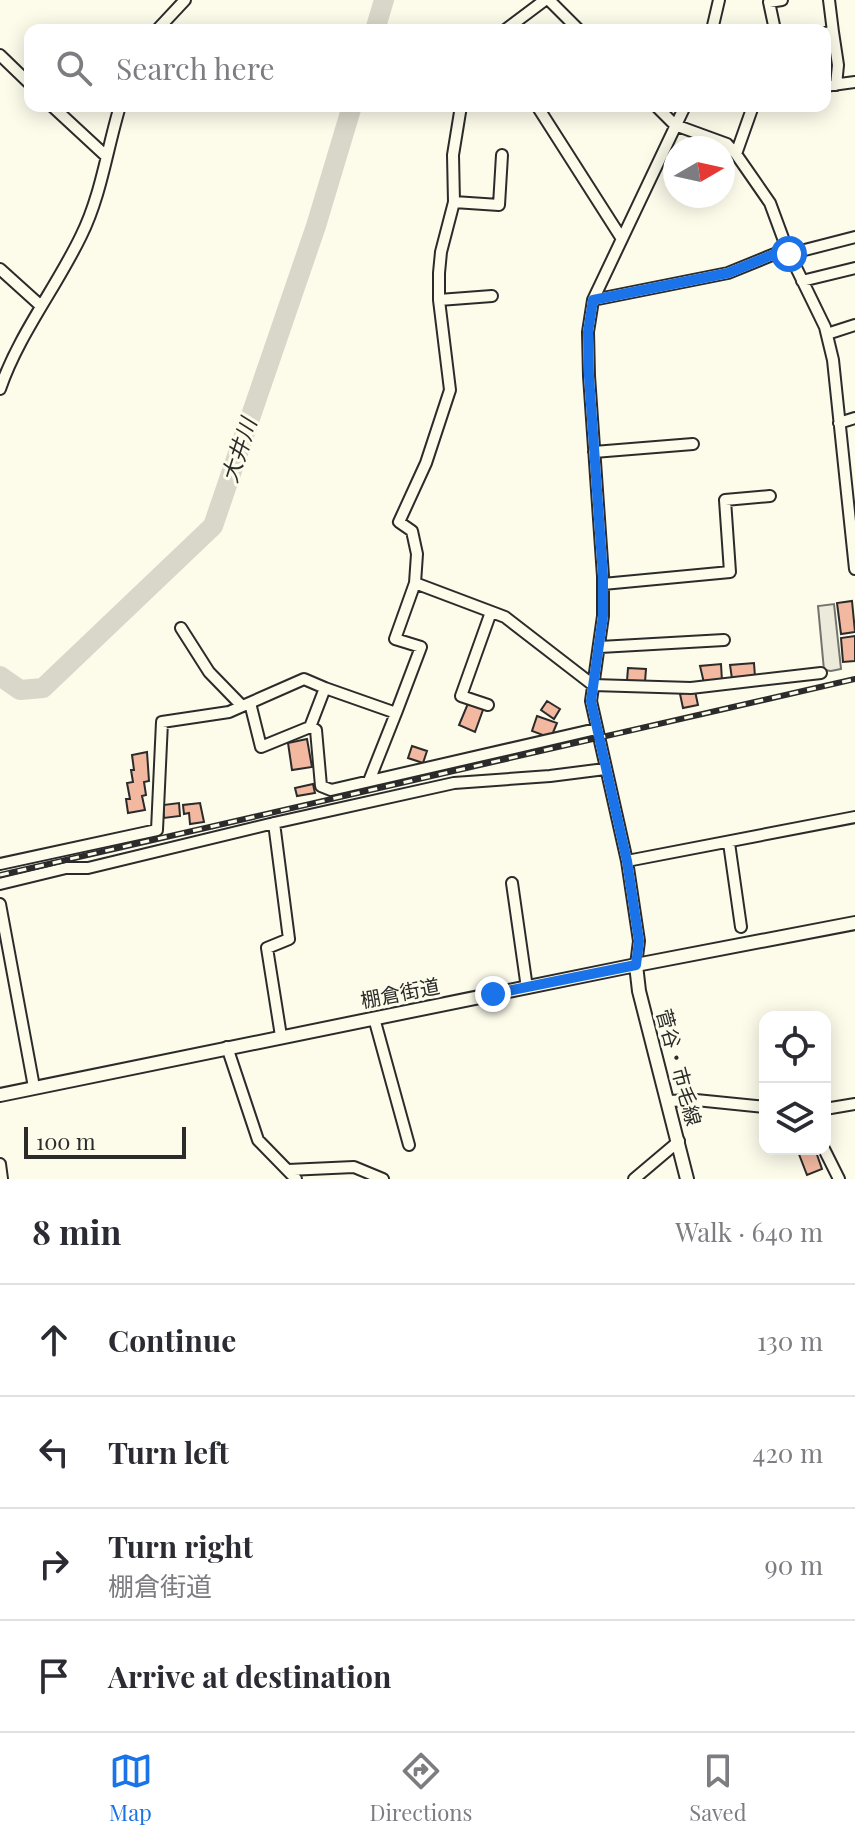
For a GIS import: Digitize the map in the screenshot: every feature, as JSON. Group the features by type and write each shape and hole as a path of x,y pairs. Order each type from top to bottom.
{"street":[{"path":"163,24 185,0"},
{"path":"513,24 547,0 573,24"},
{"path":"713,24 719,0"},
{"path":"774,24 769,2 782,0"},
{"path":"829,0 829,24"},
{"path":"831,39 838,65 831,86 855,82"},
{"path":"0,55 24,78"},
{"path":"58,112 106,156"},
{"path":"0,389 41,306 82,234 98,191 118,112"},
{"path":"369,781 421,647 395,639 415,583 417,554 412,531 399,522 426,463 450,390 439,300 441,252 454,202 453,155 460,112"},
{"path":"541,112 622,239"},
{"path":"662,112 675,125 727,144 736,154 770,203 788,252 827,334 833,360 855,569"},
{"path":"636,965 639,941 627,861 591,701 600,647 603,584 588,332 593,300 682,112"},
{"path":"736,154 751,112"},
{"path":"454,202 499,205 502,155"},
{"path":"593,300 728,273 788,252 855,237"},
{"path":"802,281 855,268"},
{"path":"0,269 41,306"},
{"path":"439,300 492,296"},
{"path":"827,334 855,325"},
{"path":"839,423 855,418"},
{"path":"594,452 693,444"},
{"path":"603,584 730,572 725,500 770,496"},
{"path":"415,583 505,617 593,685 691,688 821,673"},
{"path":"488,705 461,696 491,612"},
{"path":"181,628 209,672 246,705 261,747 310,727 325,688"},
{"path":"600,647 724,640"},
{"path":"0,864 157,830 162,722 229,712 304,679 396,713"},
{"path":"310,727 316,730 321,786 331,790 596,729"},
{"path":"0,884 66,868 88,868 454,783 605,769"},
{"path":"627,861 855,817"},
{"path":"274,823 289,939 267,948 281,1036"},
{"path":"729,843 741,927"},
{"path":"512,883 527,988"},
{"path":"0,904 6,972 34,1087"},
{"name":"棚倉街道","path":"0,1095 281,1036 855,923"},
{"name":"菅谷・市毛線","path":"636,965 639,991 687,1179"},
{"path":"374,1018 409,1145"},
{"path":"227,1047 258,1140 292,1175 354,1167 383,1179"},
{"path":"667,1101 696,1100 759,1106"},
{"path":"831,1108 855,1104"},
{"path":"634,1179 679,1141"},
{"path":"827,1155 839,1179"},
{"path":"0,1164 2,1179"}],"shaded area":[{"path":"834,604 841,669 831,671 824,670 818,606"}],"building":[{"path":"852,601 855,632 841,634 837,603"},
{"path":"855,636 855,661 843,662 841,638"},
{"path":"754,663 755,677 732,679 730,665"},
{"path":"721,664 722,681 704,683 700,666"},
{"path":"628,668 646,669 645,682 627,681"},
{"path":"695,691 698,705 683,708 680,694"},
{"path":"469,701 484,707 475,732 459,725"},
{"path":"547,701 560,709 554,719 541,710"},
{"path":"537,716 557,723 552,735 548,737 532,731"},
{"path":"307,739 312,767 292,770 288,743"},
{"path":"412,746 427,751 423,763 408,758"},
{"path":"147,752 149,781 144,782 146,795 142,796 145,810 128,813 126,799 130,799 127,783 133,782 132,755"},
{"path":"313,784 315,793 297,796 295,788"},
{"path":"179,803 180,816 164,818 163,805"},
{"path":"200,803 204,822 190,824 189,813 184,814 183,805"},
{"path":"799,1155 817,1155 822,1169 807,1175"}],"waterway":[{"name":"大井川","path":"377,24 384,0"},
{"name":"大井川","path":"0,676 20,690 43,688 213,526 316,226 350,112"}],"railway":[{"path":"0,875 855,679"}],"route":[{"path":"493,994 636,965 639,941 627,861 591,701 603,616 589,376 588,332 593,300 728,273 787,249 789,254"}]}
